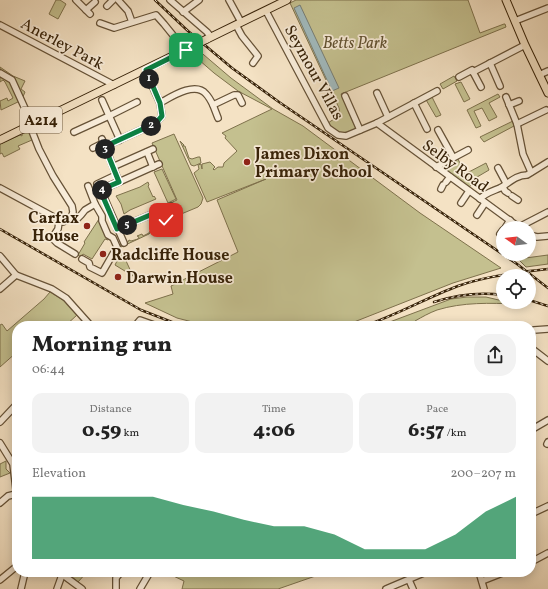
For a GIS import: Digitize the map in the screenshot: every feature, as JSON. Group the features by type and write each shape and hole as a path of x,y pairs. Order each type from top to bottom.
{"main road":[{"name":"A214","path":"0,140 287,0"},
{"path":"506,0 525,45 548,93"}],"street":[{"path":"76,0 88,12 95,2"},
{"path":"107,6 113,0"},
{"path":"118,0 128,11 132,22"},
{"path":"170,0 207,32 209,38"},
{"path":"183,12 199,0"},
{"path":"229,0 242,36 258,56 253,63"},
{"path":"515,21 548,8"},
{"name":"Seymour Villas","path":"266,10 328,128 338,135 346,136 377,123 437,91"},
{"path":"100,23 114,28 156,15 187,49"},
{"name":"Anerley Park","path":"0,25 114,85"},
{"path":"459,77 472,70 473,72 525,45"},
{"path":"490,63 500,86"},
{"path":"93,148 101,144 108,145 120,140 156,123 162,116 160,103 146,70"},
{"path":"539,75 548,71"},
{"path":"473,72 481,87"},
{"path":"0,73 12,80 28,115 39,148 53,176 72,206 73,212 71,218"},
{"path":"160,103 185,90 195,89 206,93 213,104 218,118"},
{"path":"377,93 388,117"},
{"path":"213,104 234,95 238,95 242,103"},
{"path":"345,96 360,130"},
{"path":"506,97 517,124 523,154 531,172"},
{"path":"102,100 120,140"},
{"path":"509,105 519,101"},
{"path":"74,132 136,102"},
{"path":"414,103 427,129"},
{"path":"517,124 546,110"},
{"name":"Selby Road","path":"377,123 510,220"},
{"path":"438,130 453,158"},
{"path":"102,139 119,182"},
{"path":"117,165 153,149"},
{"path":"436,166 468,150"},
{"path":"147,152 153,167"},
{"path":"477,215 483,201 483,195 531,172 548,162"},
{"path":"124,243 117,229 113,213 100,190 119,182 137,177 159,164"},
{"path":"498,168 505,191 518,200"},
{"path":"97,184 116,175"},
{"path":"443,186 450,177"},
{"path":"82,259 89,263 90,267 102,274 117,247 113,238 108,235 102,221 102,216 95,204 88,186"},
{"path":"0,188 59,222 67,221 71,218 76,219 85,210 95,204"},
{"path":"461,203 470,191"},
{"path":"117,229 171,206"},
{"path":"162,210 166,220"},
{"path":"531,221 548,212"},
{"path":"59,222 58,229 52,238 57,243 75,254"},
{"path":"536,237 548,236"},
{"path":"0,256 16,275 52,290 66,298 87,321"},
{"path":"0,289 16,275"},
{"path":"536,330 548,330"},
{"path":"536,352 548,361"},
{"path":"0,422 12,409"},
{"path":"536,427 548,420"},
{"path":"0,443 12,464"},
{"path":"0,503 8,496 12,496"},
{"path":"536,512 548,506"},
{"path":"536,559 548,553"},
{"path":"0,580 12,570"},
{"path":"22,589 24,577"},
{"path":"57,589 60,577"},
{"path":"65,577 82,589"},
{"path":"116,589 117,577"},
{"path":"140,589 147,577"},
{"path":"386,589 416,577"},
{"path":"481,577 484,589"},
{"path":"482,581 492,577"},
{"path":"410,580 413,589"}],"green space":[{"path":"56,0 60,0 66,4 58,19 49,14"},
{"name":"Betts Park","path":"296,0 468,0 480,33 504,24 506,27 341,94 356,129 348,132 340,132 334,130 328,123 340,115 339,108 290,3"},
{"path":"197,49 231,78 273,109 303,126 420,213 501,268 453,283 357,321 189,321 177,318 145,303 173,294 171,286 238,252 217,200 266,179 207,202 194,173 199,169 198,165 201,164 202,169 202,164 210,162 215,167 213,169 214,170 218,167 223,167 224,163 237,151 222,133 272,109 238,91 191,53"},
{"path":"0,67 13,76 25,81 21,89 25,92 22,99 13,80 0,72"},
{"path":"0,74 12,81 20,101 1,110 0,101 7,98 8,101 13,98 5,82 3,80 0,82"},
{"path":"454,76 457,81 443,89 440,84"},
{"path":"461,82 470,99 464,102 455,84"},
{"path":"498,94 500,97 489,103 497,117 489,121 482,108 474,111 481,126 476,128 467,110"},
{"path":"431,95 441,115 436,117 425,98"},
{"path":"513,121 514,126 484,142 480,137"},
{"path":"29,131 32,140 18,146 20,149 4,157 2,153 0,154 0,144 20,135 22,136 22,134"},
{"path":"174,134 203,198 201,204 198,207 162,222 149,234 121,247 120,245 128,242 129,240 131,241 138,239 139,237 137,236 142,234 143,236 149,233 156,226 155,225 161,222 158,216 162,214 159,216 162,221 170,218 167,212 171,210 168,204 177,200 152,143"},
{"path":"180,141 184,145 183,146 185,146 189,158 192,159 200,157 201,163 194,166 191,165"},
{"path":"458,159 465,174 486,163 489,170 472,180 474,183 469,187 440,167"},
{"path":"162,169 176,199 168,203 154,172"},
{"path":"148,182 148,186 153,197 154,196 156,199 124,214 121,204 116,196 140,187"},
{"path":"99,219 106,237 109,239 105,239 92,259 83,254 81,257 78,255 85,243 84,242"},
{"path":"121,250 133,276 115,265 117,261 114,259"},
{"path":"548,255 548,264 526,267 520,261 536,261 536,257"},
{"path":"50,292 66,302 77,315 70,321 19,321"},
{"path":"486,297 496,299 496,303 467,304 447,307 431,312 415,321 392,321 451,299"},
{"path":"2,324 7,331 12,327 12,356 0,367 0,325"},
{"path":"6,461 6,469 10,473 0,477 0,464"},
{"path":"72,577 82,577 78,582"},
{"path":"176,577 313,577 278,589 182,589 184,581"}],"water":[{"path":"300,5 339,88 332,91 294,8"}],"railway":[{"path":"155,0 188,31 232,68 279,102 517,264 548,288"},
{"path":"0,229 141,310 169,321"},
{"path":"377,321 458,286 502,275 548,269"},
{"path":"434,302 468,295 496,295"},
{"path":"536,302 548,306"}],"place":[{"name":"James Dixon Primary School","path":"247,162"},
{"name":"Carfax House","path":"87,226"},
{"name":"Radcliffe House","path":"103,254"},
{"name":"Darwin House","path":"118,277"}],"route":[{"path":"166,220 162,210 117,229 100,190 119,182 104,145 106,146 152,125 159,120 162,116 160,103 146,70 186,50"}]}
